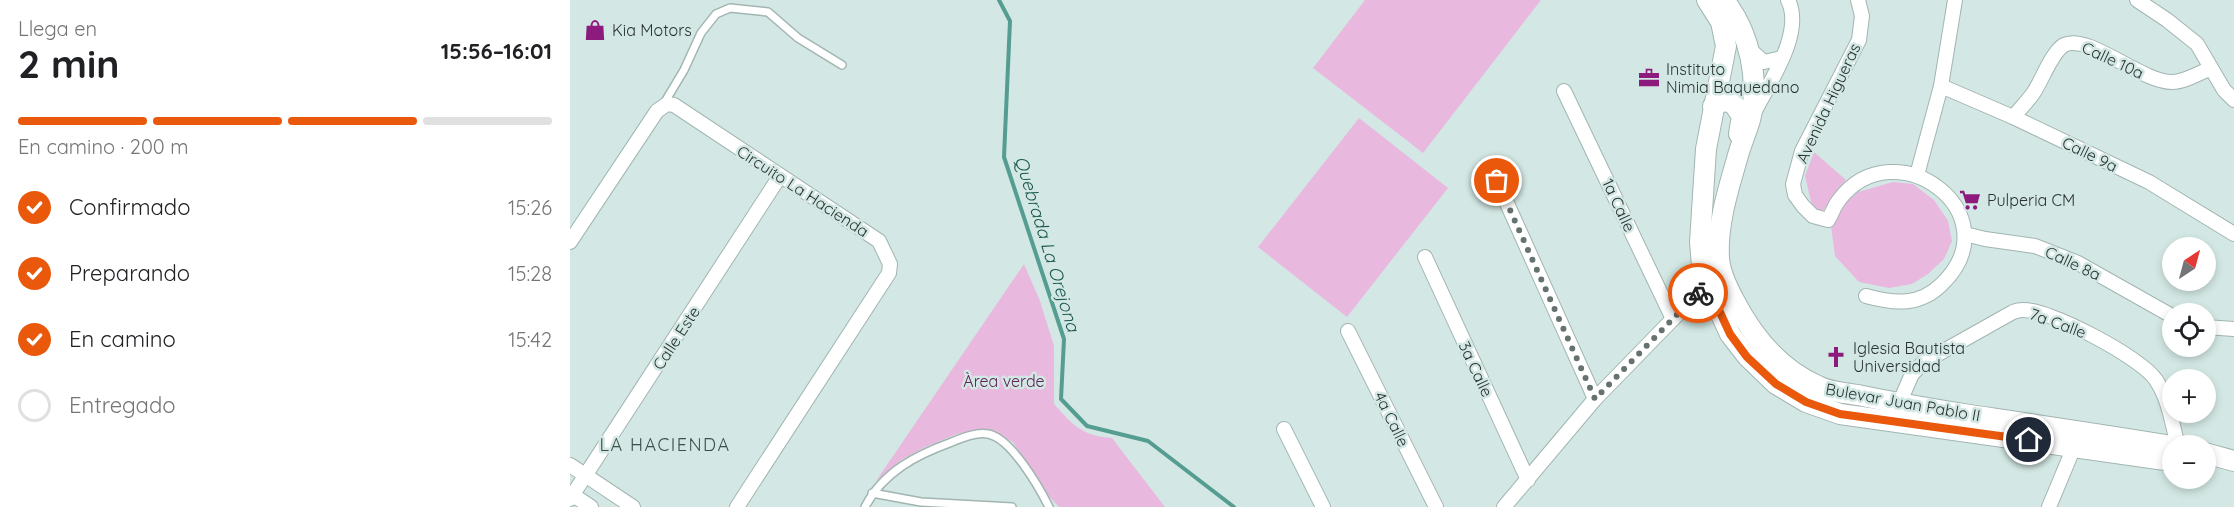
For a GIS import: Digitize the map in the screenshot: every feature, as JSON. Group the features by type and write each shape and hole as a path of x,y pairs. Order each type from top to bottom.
{"main road":[{"name":"Bulevar Juan Pablo II","path":"1707,0 1721,22 1726,46 1706,149 1700,242 1702,266 1707,284 1730,334 1747,357 1776,384 1806,402 1840,414 2162,460"},
{"name":"Bulevar Juan Pablo II","path":"1724,0 1740,23 1748,48 1753,93 1750,120 1739,152 1723,219 1719,259 1724,279 1744,321 1760,343 1781,364 1820,387 1899,404 2162,444"},
{"path":"1706,149 1713,160 1728,165 1739,152 1738,135 1742,116 1737,107 1733,103 1723,101 1713,106"},
{"path":"2216,456 2234,461"},
{"path":"2216,469 2234,473"}],"street":[{"path":"1750,120 1790,38 1793,17 1788,0"},
{"name":"Avenida Higueras","path":"1858,0 1862,16 1859,40 1802,151 1793,183 1796,195 1813,216 1828,220 1838,201 1854,185 1874,175 1895,171 1917,175 1938,186 1955,204 1961,216 1965,234"},
{"path":"1917,175 1941,86 1956,0"},
{"path":"2137,0 2197,44 2224,90 2234,100"},
{"name":"Calle 10a","path":"2013,117 2034,92 2056,52 2064,45 2086,44 2145,76 2164,81 2181,81 2211,68"},
{"path":"1748,48 1764,62 1782,58"},
{"name":"Calle 9a","path":"1941,86 2013,117 2149,182 2234,234"},
{"name":"1a Calle","path":"1564,92 1673,319"},
{"name":"Circuito La Hacienda","path":"661,107 667,104 674,105 879,241 890,264 889,273 737,507"},
{"path":"570,242 661,107"},
{"name":"Calle Este","path":"571,496 780,176"},
{"path":"1497,181 1595,399"},
{"path":"1866,296 1889,303 1913,301 1935,291 1952,275 1962,253 1965,234"},
{"name":"Calle 8a","path":"1965,234 2035,246 2078,263 2162,310"},
{"name":"3a Calle","path":"1425,257 1528,480"},
{"path":"1504,507 1595,399 1707,284"},
{"name":"7a Calle","path":"1899,404 1912,374 1924,362 2013,312 2035,311 2073,326 2139,363 2155,377 2164,393 2175,435"},
{"path":"2216,328 2234,329"},
{"name":"4a Calle","path":"1348,331 1436,507"},
{"path":"1284,429 1323,507"},
{"path":"2049,507 2074,447"},
{"path":"570,465 633,507"},
{"path":"571,496 591,507"}],"lane":[{"path":"661,107 684,70 701,33 716,14 730,8 768,12 798,38 842,65"},
{"path":"865,507 872,493 902,464 932,449 968,436 988,434 1003,442 1016,455 1050,507"},
{"path":"872,493 921,502 1012,507"}],"green space":[{"path":"1365,0 1541,0 1423,153 1313,68"},
{"path":"1359,118 1448,188 1347,317 1258,247"},
{"path":"1814,152 1846,180 1822,212 1812,206 1805,176"},
{"path":"1893,182 1913,184 1934,200 1948,221 1952,241 1944,259 1928,274 1912,284 1889,288 1859,282 1835,256 1831,226 1839,209 1858,192"},
{"name":"Àrea verde","path":"1024,264 1040,301 1054,346 1054,404 1085,432 1112,438 1165,507 1059,507 1043,490 1013,442 988,429 957,434 925,447 901,460 876,481"}],"waterway":[{"name":"Quebrada La Orejona","path":"999,0 1010,21 1004,157 1064,339 1061,399 1087,426 1148,441 1234,507"}],"way so far":[{"path":"1497,181 1595,399 1698,293"}],"place":[{"name":"Kia Motors","path":"595,30"},
{"name":"Instituto Nimia Baquedano","path":"1649,78"},
{"name":"Pulperia CM","path":"1970,200"},
{"name":"Iglesia Bautista Universidad","path":"1836,357"}],"district":[{"name":"LA HACIENDA","path":"665,445"}],"route":[{"path":"1698,293 1707,284 1730,334 1747,357 1776,384 1806,402 1840,414 2029,440"}]}
